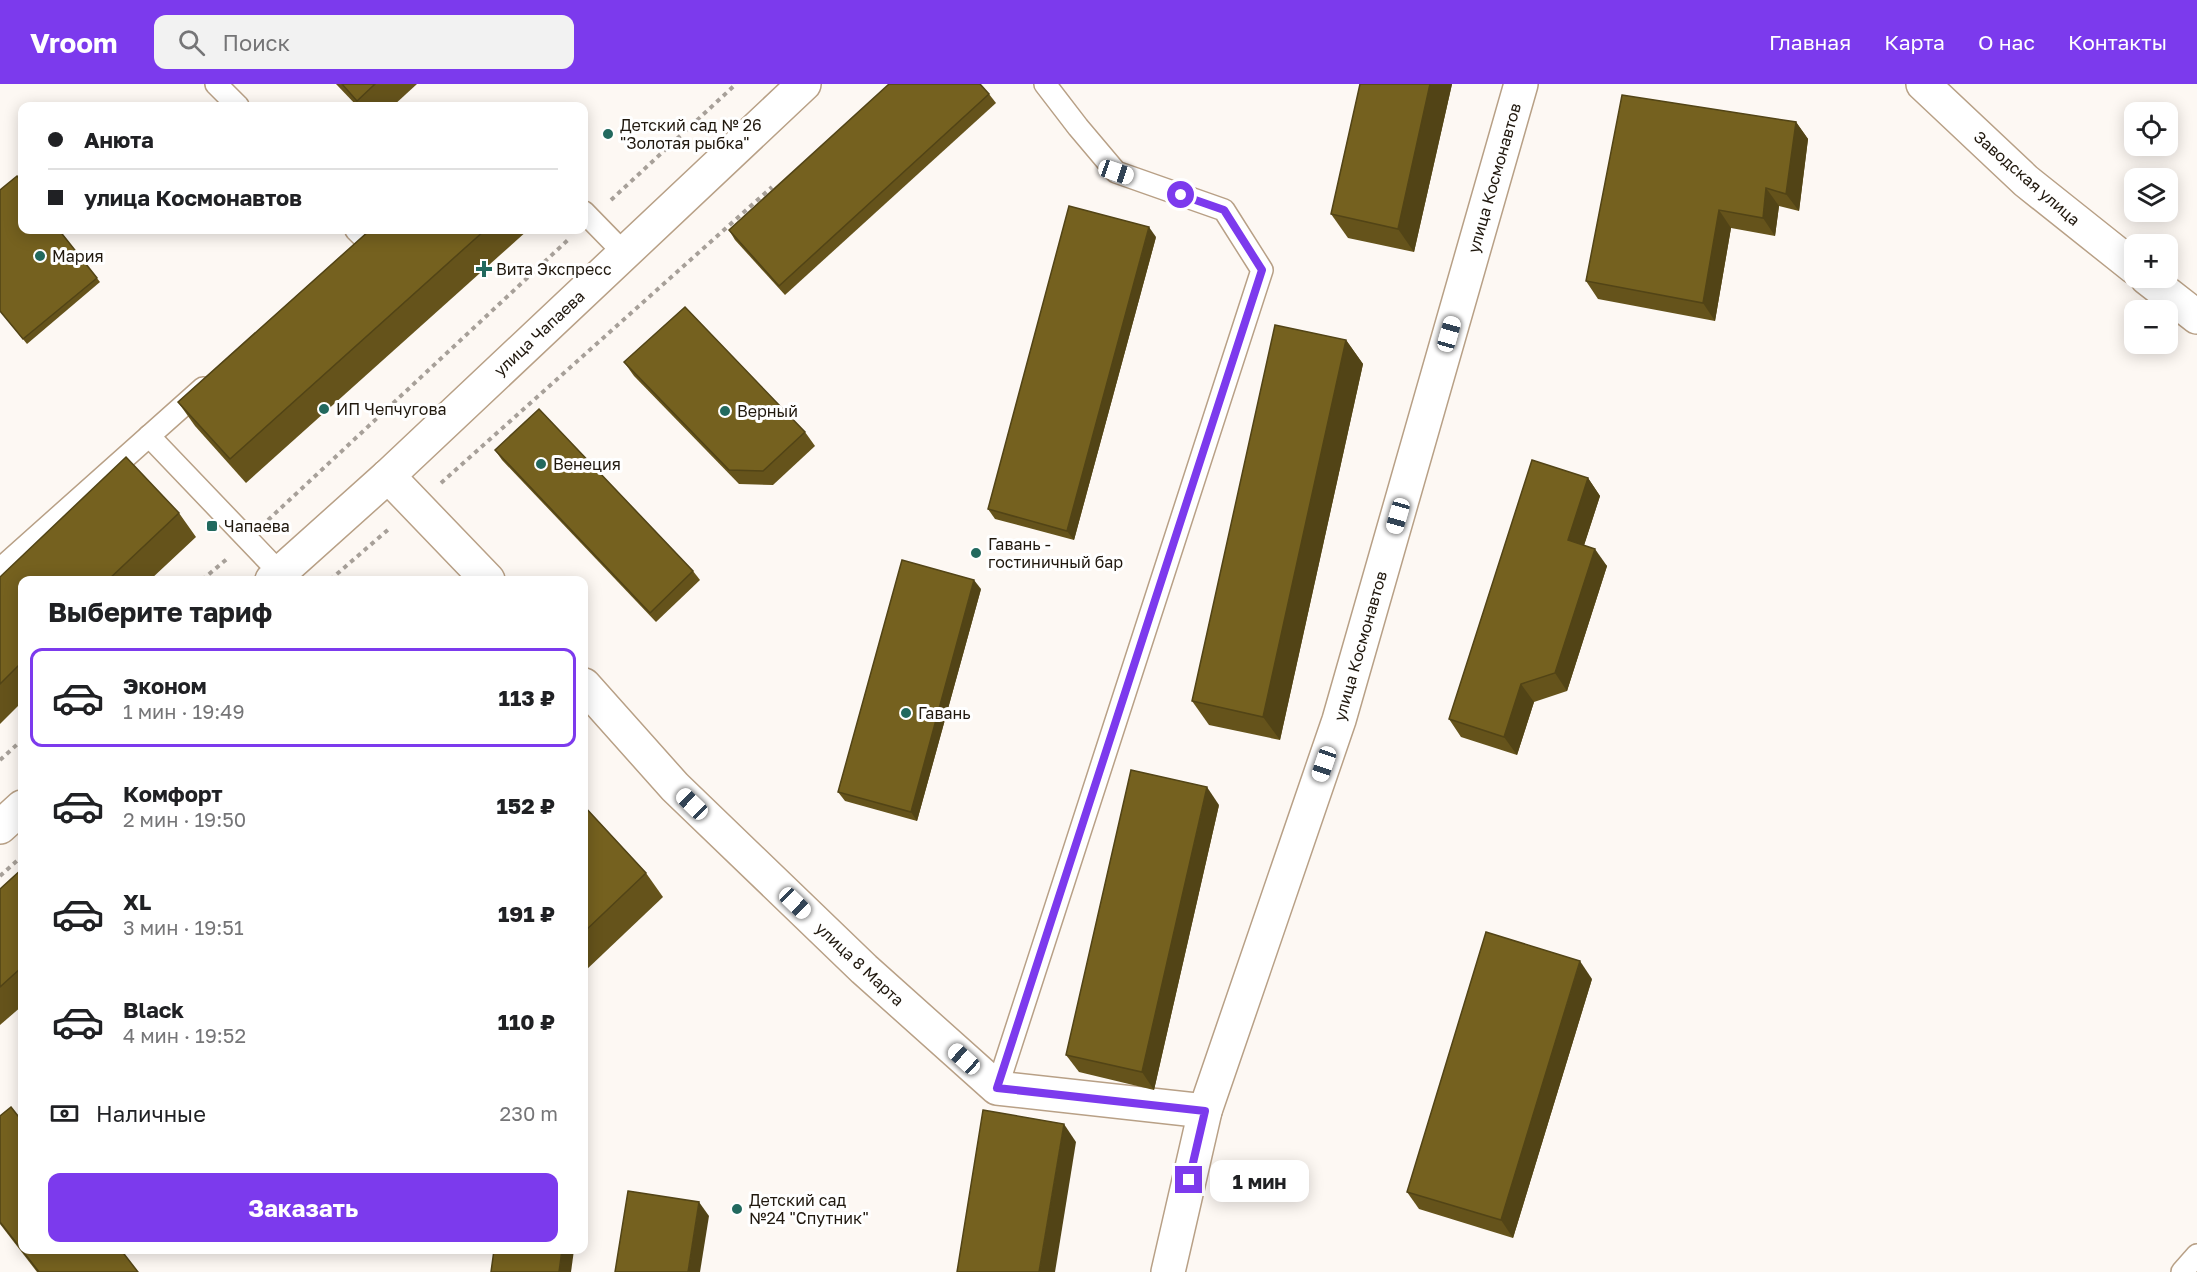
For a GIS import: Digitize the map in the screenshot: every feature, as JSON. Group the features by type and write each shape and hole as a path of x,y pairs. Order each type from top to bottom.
{"street":[{"name":"улица Чапаева","path":"277,576 388,476 804,84"},
{"name":"улица Космонавтов","path":"1168,1272 1205,1111 1339,720 1521,84"},
{"name":"Заводская улица","path":"1923,84 2026,181 2124,259"},
{"path":"2161,288 2197,317"},
{"path":"388,476 484,576"},
{"name":"улица 8 Марта","path":"588,689 675,787 864,969 997,1088"},
{"path":"0,828 18,811"},
{"path":"997,1088 1205,1111"}],"lane":[{"path":"216,84 234,102"},
{"path":"997,1088 1262,270 1224,210 1116,172 1045,84"},
{"path":"588,217 624,253"},
{"path":"350,257 368,234"},
{"path":"0,569 219,374"},
{"path":"149,436 248,539 275,576"},
{"path":"2182,1272 2197,1255"}],"path":[{"path":"588,215 736,84"},
{"path":"335,576 772,187"},
{"path":"206,576 570,238"},
{"path":"0,760 18,744"},
{"path":"0,876 18,859"}],"building":[{"path":"342,84 375,84 357,101"},
{"path":"889,84 980,84 989,94 779,286 729,230"},
{"path":"1360,84 1430,84 1398,229 1331,214"},
{"path":"1622,95 1796,122 1786,194 1766,188 1763,218 1719,210 1703,303 1586,281"},
{"name":"Мария","path":"17,176 18,234 62,234 97,278 23,339 0,311 0,190"},
{"path":"1069,206 1149,227 1067,531 988,509"},
{"path":"366,234 481,234 230,459 178,402"},
{"name":"Верный","path":"685,307 805,432 763,471 729,470 624,362"},
{"path":"1275,325 1346,340 1263,717 1192,701"},
{"path":"539,409 693,571 650,613 495,450"},
{"path":"126,457 179,513 112,576 18,576 18,666 0,684 0,577"},
{"path":"1532,460 1588,478 1568,540 1595,549 1555,673 1521,684 1504,737 1449,719"},
{"name":"Гавань","path":"902,560 974,580 911,812 838,792"},
{"path":"1131,770 1207,787 1142,1072 1066,1055"},
{"path":"588,810 646,873 588,928"},
{"path":"18,873 18,971 0,987 0,889"},
{"path":"1486,932 1580,961 1501,1220 1407,1192"},
{"path":"11,1107 18,1116 18,1245 0,1222 0,1116"},
{"path":"983,1110 1064,1124 1039,1272 957,1272"},
{"path":"628,1191 699,1202 688,1272 615,1272"},
{"path":"25,1254 124,1254 138,1272 39,1272"},
{"path":"493,1254 561,1254 559,1272 491,1272"}],"place":[{"name":"Детский сад № 26 \"Золотая рыбка\"","path":"608,134"},
{"name":"Мария","path":"40,256"},
{"name":"Вита Экспресс","path":"484,269"},
{"name":"ИП Чепчугова","path":"324,409"},
{"name":"Верный","path":"725,411"},
{"name":"Венеция","path":"541,464"},
{"name":"Чапаева","path":"212,526"},
{"name":"Гавань - гостиничный бар","path":"976,553"},
{"name":"Гавань","path":"906,713"},
{"name":"Детский сад №24 \"Спутник\"","path":"737,1209"}],"route":[{"path":"1181,195 1224,210 1262,270 997,1088 1205,1111 1189,1180"}]}
